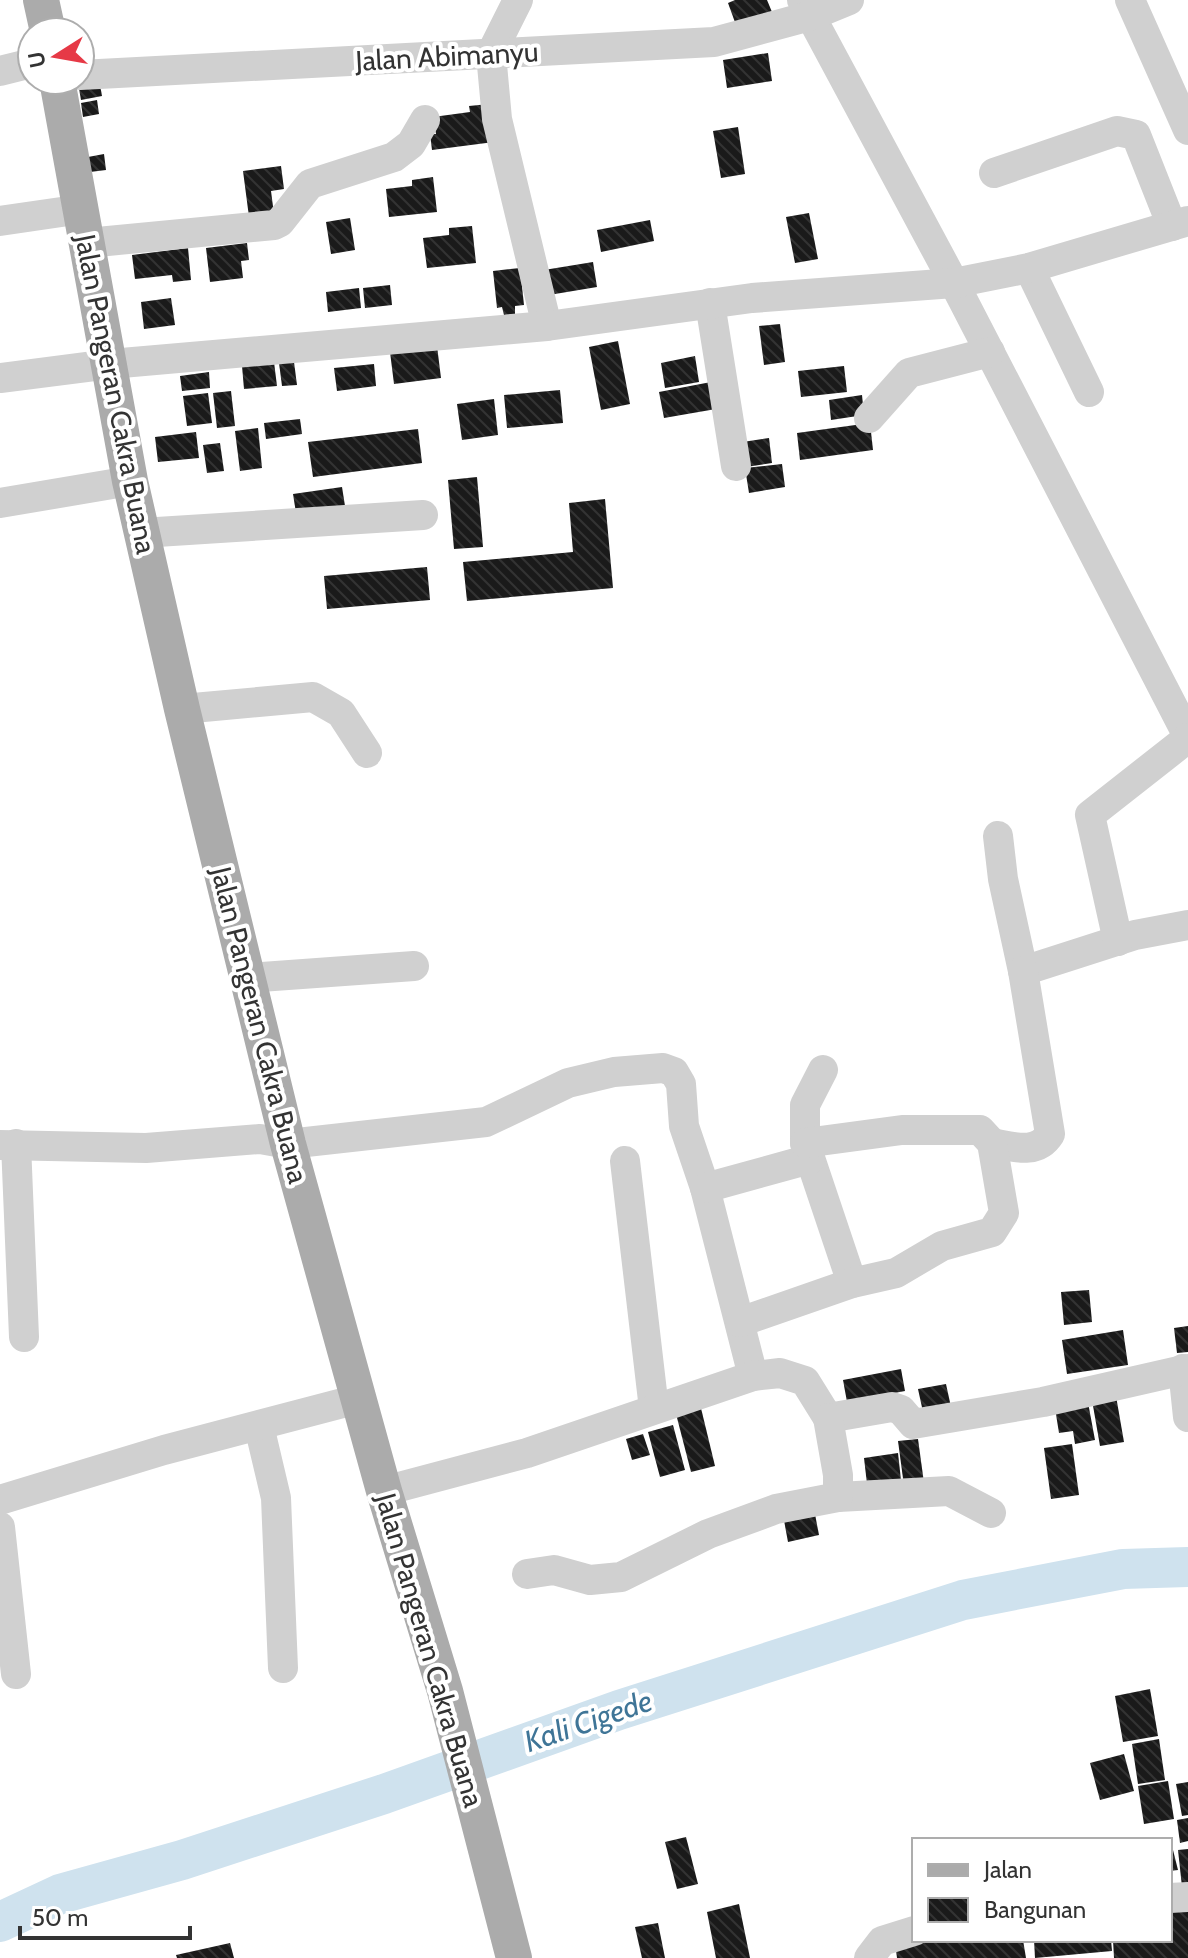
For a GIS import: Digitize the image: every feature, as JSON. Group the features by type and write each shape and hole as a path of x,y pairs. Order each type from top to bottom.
{"main road":[{"name":"Jalan Pangeran Cakra Buana","path":"60,96 141,533 247,978 288,1144 384,1491 445,1691 514,1958"}],"street":[{"path":"518,0 491,54 504,156 547,326"},
{"name":"Jalan Abimanyu","path":"96,74 714,42 806,8 849,0"},
{"path":"1130,0 1188,130"},
{"path":"806,8 954,283 1188,737 1099,804 1090,815 1118,941"},
{"path":"0,221 84,226 274,225 310,184 394,157 411,144 425,120"},
{"path":"0,378 110,364 547,326 710,303 954,283 1029,268 1180,223 1136,135 1131,131 1117,131 994,173"},
{"path":"1029,268 1089,392"},
{"path":"710,303 736,466"},
{"path":"869,418 909,373 990,352"},
{"path":"0,503 130,481"},
{"path":"141,533 423,515"},
{"path":"182,709 313,697 341,713 367,753"},
{"path":"992,1143 1033,1148 1045,1143 1050,1134 1023,971 1003,879 998,836"},
{"path":"1023,971 1118,941 1188,925"},
{"path":"247,978 414,966"},
{"path":"24,1337 11,1305 8,1144 146,1148 260,1139 288,1144 486,1122 568,1083 614,1072 663,1068 674,1072 681,1084 684,1126 705,1188 753,1376"},
{"path":"823,1070 805,1105 808,1151 852,1283"},
{"path":"705,1188 808,1151 902,1130 970,1129 986,1134 992,1143 1005,1198 1000,1225 992,1232 942,1246 896,1273 852,1283 740,1322"},
{"path":"625,1161 654,1409"},
{"path":"828,1418 892,1407 901,1410 909,1422 919,1423 1043,1402 1186,1369 1188,1417"},
{"path":"384,1491 527,1453 753,1376 780,1373 805,1381 824,1405 838,1497"},
{"path":"0,1500 136,1458 358,1399"},
{"path":"259,1426 276,1498 283,1668"},
{"path":"527,1574 554,1570 590,1580 621,1577 722,1529 776,1509 838,1497 949,1491 991,1513"},
{"path":"0,1527 16,1674"},
{"path":"869,1958 882,1941 912,1932"}],"building":[{"path":"735,0 767,0 772,12 736,25 728,3"},
{"path":"768,53 772,81 727,88 723,60"},
{"path":"99,79 102,96 81,100 80,96 96,96 96,80"},
{"path":"97,100 99,114 83,117 81,103"},
{"path":"489,104 494,142 432,150 430,134 436,134 433,117 470,112 469,106"},
{"path":"738,127 745,174 721,178 713,131"},
{"path":"104,154 106,170 90,172 88,157"},
{"path":"281,166 284,189 271,191 274,214 249,217 243,171"},
{"path":"433,177 437,212 389,217 386,189 412,186 412,180"},
{"path":"809,213 818,259 795,263 786,217"},
{"path":"350,218 355,250 331,254 326,222"},
{"path":"650,220 654,241 601,252 597,230"},
{"path":"472,226 476,263 427,268 423,238 449,235 449,228"},
{"path":"247,243 249,260 241,261 243,278 210,282 206,248"},
{"path":"188,248 191,280 173,282 172,275 135,279 132,255"},
{"path":"593,262 597,287 549,295 544,270"},
{"path":"520,268 524,305 515,306 515,314 504,315 502,307 497,308 493,271"},
{"path":"390,285 392,305 365,308 363,288"},
{"path":"359,288 361,308 328,312 326,292"},
{"path":"171,298 175,325 144,329 141,302"},
{"path":"780,324 785,362 764,365 759,326"},
{"path":"618,341 630,404 601,410 589,347"},
{"path":"437,346 441,378 394,384 390,352"},
{"path":"695,356 699,382 665,388 661,363"},
{"path":"274,362 277,386 244,389 242,366"},
{"path":"294,362 297,385 282,386 279,363"},
{"path":"374,364 376,386 337,391 334,368"},
{"path":"844,366 847,392 801,397 798,371"},
{"path":"209,372 210,388 182,391 180,376"},
{"path":"711,382 716,409 664,418 659,392"},
{"path":"560,390 563,423 507,428 504,395"},
{"path":"231,391 235,426 217,428 213,393"},
{"path":"208,393 212,423 187,426 183,396"},
{"path":"862,395 864,415 831,420 829,400"},
{"path":"494,399 498,435 462,440 457,404"},
{"path":"300,419 302,434 266,439 264,423"},
{"path":"870,423 873,450 800,460 797,433"},
{"path":"258,428 262,468 240,471 235,431"},
{"path":"418,429 422,463 313,477 308,442"},
{"path":"196,432 199,458 158,462 155,437"},
{"path":"769,438 772,463 740,468 736,443"},
{"path":"220,443 224,471 207,473 203,445"},
{"path":"782,464 785,487 749,493 745,468"},
{"path":"477,477 483,547 454,549 448,480"},
{"path":"342,487 346,512 297,519 293,494"},
{"path":"605,499 613,588 467,601 463,562 573,552 569,503"},
{"path":"427,567 430,600 327,609 324,576"},
{"path":"1089,1290 1092,1322 1064,1325 1061,1292"},
{"path":"1188,1326 1188,1352 1177,1353 1174,1328"},
{"path":"1123,1330 1128,1365 1067,1374 1062,1340"},
{"path":"901,1369 905,1391 847,1402 843,1380"},
{"path":"946,1384 951,1407 923,1412 918,1389"},
{"path":"1116,1396 1124,1442 1100,1446 1092,1400"},
{"path":"1087,1397 1095,1440 1075,1444 1073,1431 1059,1433 1054,1402"},
{"path":"700,1404 715,1466 691,1472 675,1410"},
{"path":"673,1425 685,1470 660,1477 648,1432"},
{"path":"643,1434 650,1455 632,1460 626,1439"},
{"path":"918,1439 924,1483 904,1486 898,1441"},
{"path":"1072,1444 1079,1495 1051,1499 1044,1448"},
{"path":"898,1453 901,1480 867,1484 864,1458"},
{"path":"814,1509 819,1535 788,1542 783,1515"},
{"path":"1150,1689 1158,1736 1123,1742 1115,1696"},
{"path":"1159,1739 1165,1780 1138,1784 1132,1744"},
{"path":"1124,1754 1134,1791 1100,1800 1090,1763"},
{"path":"1168,1781 1174,1819 1144,1824 1138,1786"},
{"path":"1188,1782 1188,1815 1182,1816 1176,1784"},
{"path":"1188,1818 1188,1841 1180,1843 1177,1820"},
{"path":"686,1837 698,1884 677,1889 665,1842"},
{"path":"1172,1846 1178,1870 1172,1871"},
{"path":"1188,1849 1188,1886 1182,1887 1178,1850"},
{"path":"739,1904 750,1958 716,1958 707,1912"},
{"path":"1188,1910 1188,1958 1114,1958 1113,1942 1172,1942 1172,1911"},
{"path":"658,1923 665,1958 642,1958 635,1927"},
{"path":"912,1940 1023,1942 1026,1958 897,1958 895,1943"},
{"path":"1034,1942 1111,1942 1112,1951 1035,1958"},
{"path":"230,1943 234,1958 177,1958 176,1955"}],"waterway":[{"name":"Kali Cigede","path":"0,1922 60,1894 182,1860 384,1794 619,1710 963,1600 1123,1569 1188,1567"}]}
